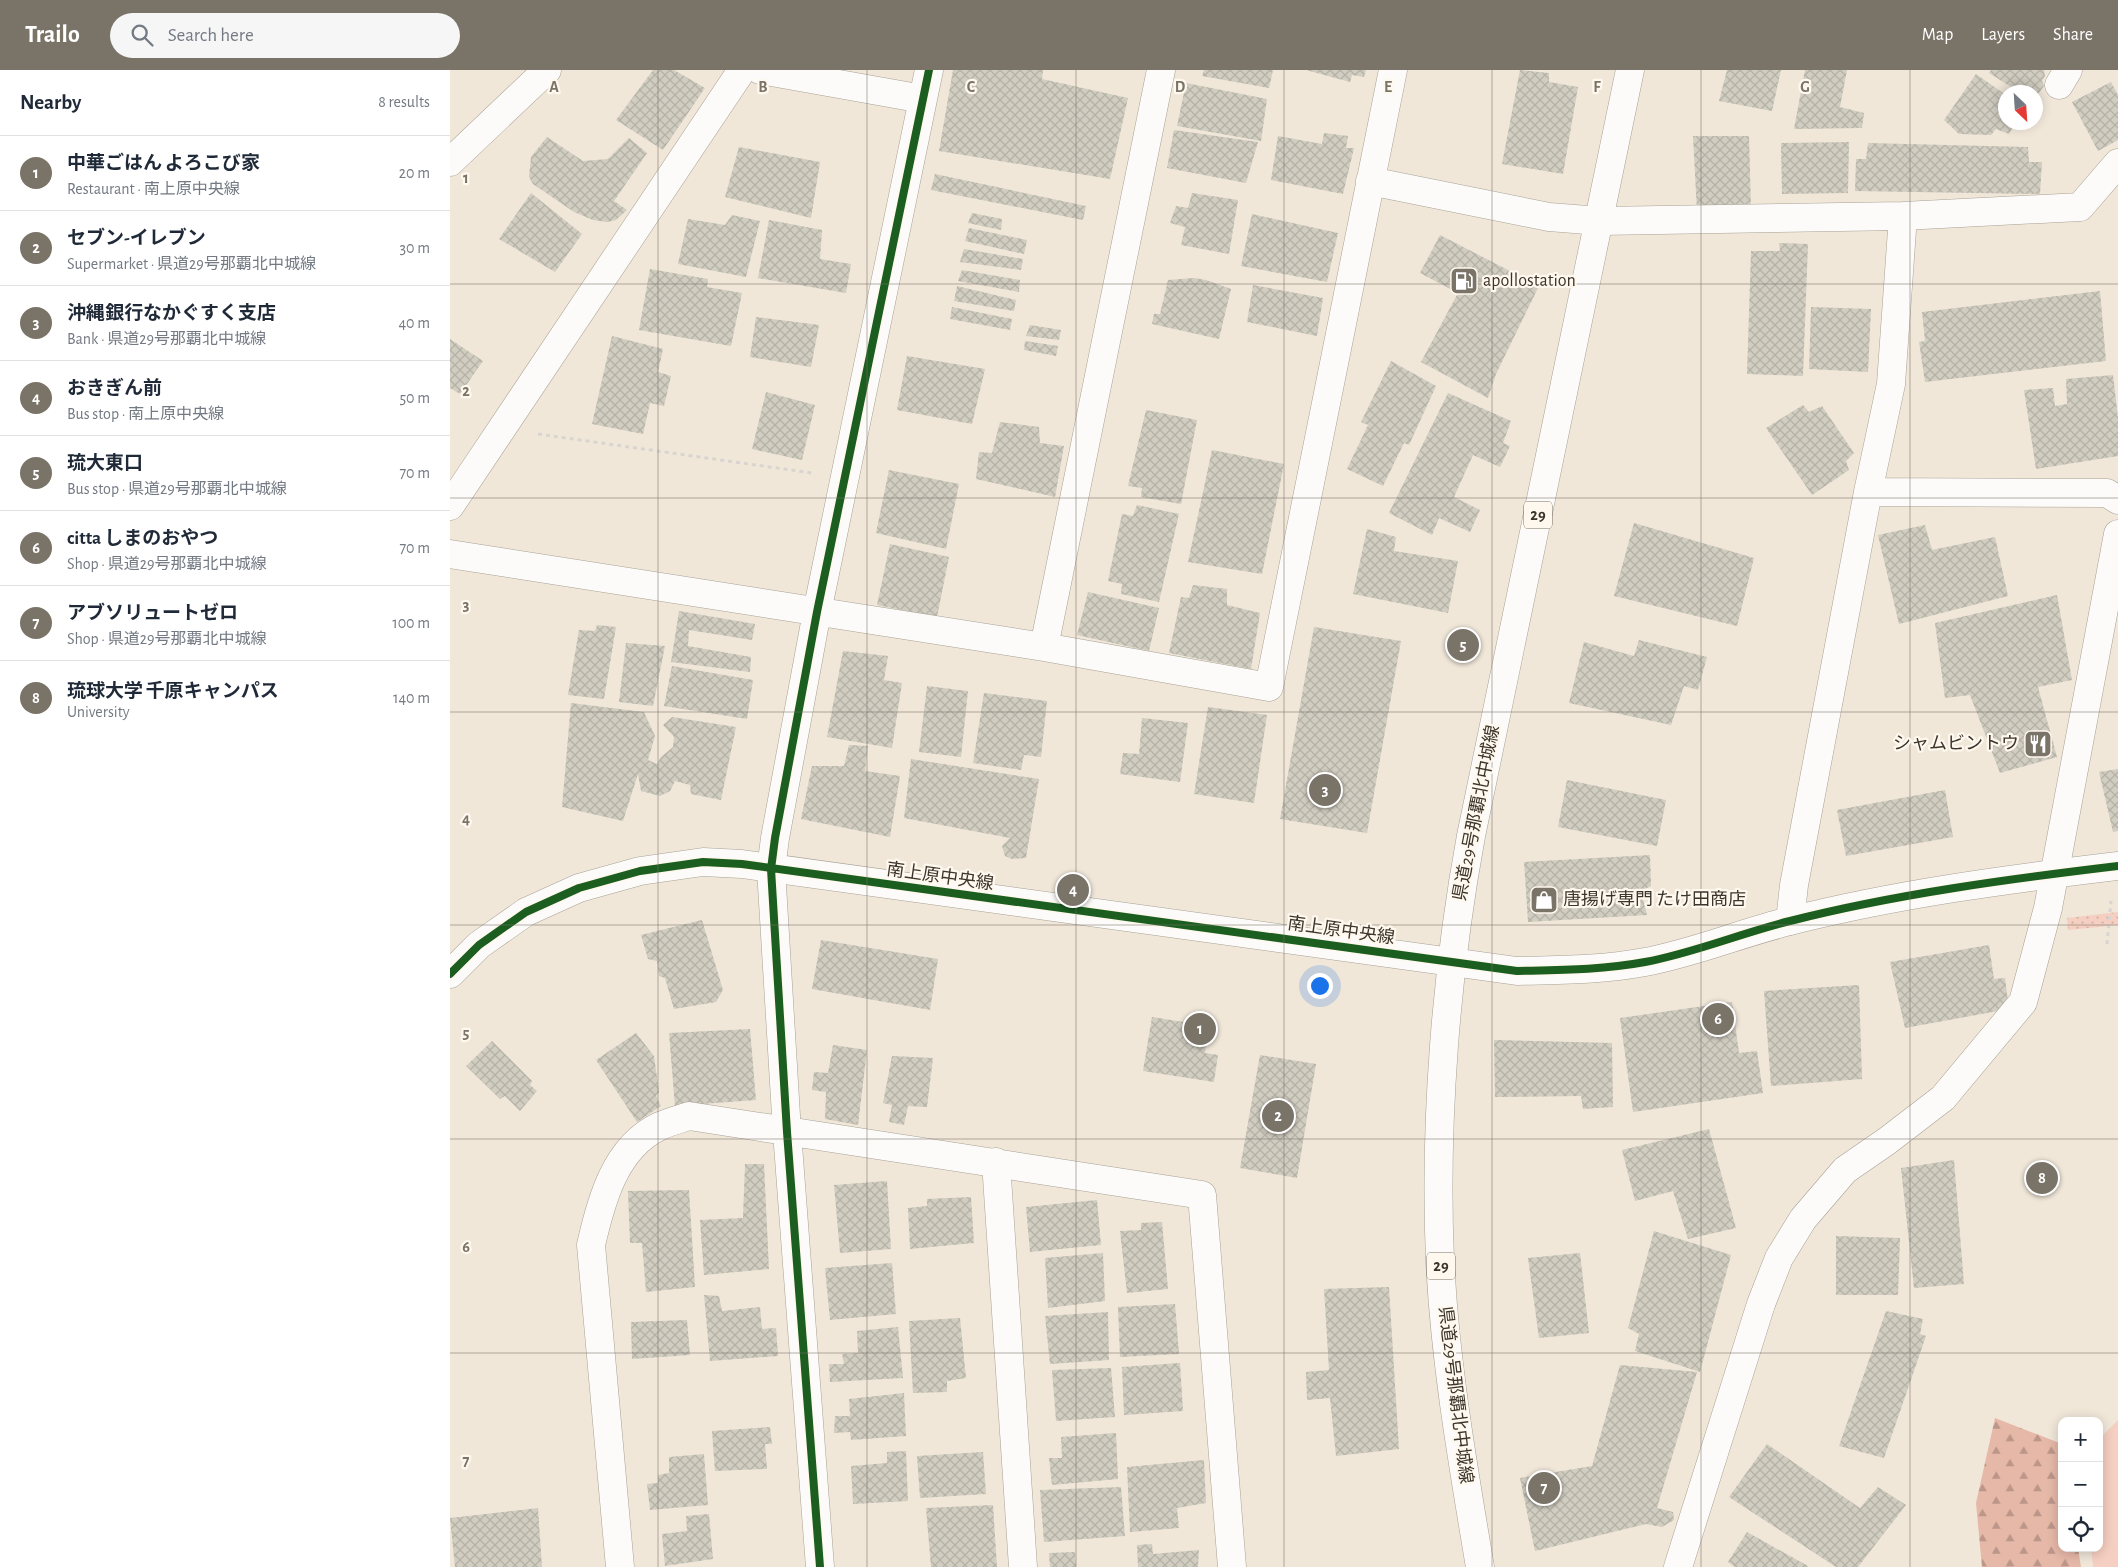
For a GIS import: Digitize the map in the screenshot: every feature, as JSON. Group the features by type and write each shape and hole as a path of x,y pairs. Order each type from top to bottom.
{"street":[{"path":"450,162 546,70"},
{"path":"450,506 742,70"},
{"path":"760,70 923,99"},
{"path":"820,1567 771,869 817,612 929,70"},
{"path":"1044,647 1162,70"},
{"path":"450,554 1044,647 1269,687 1393,70"},
{"name":"県道29号那覇北中城線","path":"1480,1567 1456,1426 1440,1262 1438,1190 1441,1114 1453,962 1461,889 1471,836 1630,70"},
{"path":"1370,181 1549,217 1600,221 1903,216 2080,207 2118,163"},
{"path":"1790,921 1796,875 1868,492 1891,384 1903,216"},
{"path":"1868,492 2107,493 2118,500"},
{"path":"1678,1567 1762,1304 1779,1258 1803,1219 1845,1170 1943,1098 2023,1002 2055,874 2118,534"},
{"name":"南上原中央線","path":"450,974 479,945 526,912 578,888 640,871 703,862 771,869 1516,971 1579,970 1614,967 1676,955 1790,921 1890,900 2118,866"},
{"path":"620,1567 591,1246 600,1206 613,1176 630,1148 659,1127 689,1116 996,1162 1202,1196 1232,1567"},
{"path":"996,1162 1023,1567"}],"path":[{"path":"502,429 844,478"},
{"path":"2107,944 2111,900"}],"shaded area":[{"path":"2118,912 2118,925 2068,930 2067,918"},
{"path":"2118,1420 2118,1567 2093,1567 2091,1552 2103,1552 2103,1435"}],"green space":[{"path":"1995,1418 2058,1442 2058,1552 2079,1552 2081,1567 1982,1567 1976,1503"}],"building":[{"path":"653,70 674,70 705,88 663,150 616,120"},
{"path":"953,70 1043,70 1042,79 1128,98 1110,179 939,151"},
{"path":"1204,70 1273,70 1269,88 1202,76"},
{"path":"1306,70 1366,70 1364,77 1352,75 1350,82"},
{"path":"1520,70 1549,73 1549,82 1578,87 1563,174 1502,164"},
{"path":"1727,70 1781,70 1772,111 1719,101"},
{"path":"1805,70 1847,70 1840,107 1864,113 1862,128 1794,129"},
{"path":"1991,70 2044,70 2045,76 2042,81 2044,86 2008,85 1989,73"},
{"path":"1976,74 1998,89 1998,130 1996,129 1991,135 1959,134 1944,120"},
{"path":"2111,82 2118,95 2118,140 2098,151 2072,102"},
{"path":"1186,83 1267,99 1261,141 1177,126"},
{"path":"1174,130 1258,142 1246,183 1167,168"},
{"path":"1999,130 2011,130 2009,134"},
{"path":"1324,133 1348,136 1346,148 1354,148 1343,194 1271,180 1278,136 1322,144"},
{"path":"1693,136 1749,136 1751,209 1697,212"},
{"path":"547,137 583,161 608,159 629,138 647,153 614,201 627,210 616,220 607,222 593,220 574,212 533,184 529,177 531,157"},
{"path":"1849,142 1848,193 1782,194 1781,143"},
{"path":"1868,143 2028,147 2029,162 2042,162 2040,194 1855,191 1856,159 1866,159"},
{"path":"739,147 820,162 811,218 725,197"},
{"path":"935,174 1086,206 1083,220 931,190"},
{"path":"531,193 582,234 555,272 499,239"},
{"path":"1192,193 1238,200 1229,254 1181,245 1185,227 1170,223 1176,206 1188,208"},
{"path":"972,213 1002,219 1001,230 968,223"},
{"path":"1252,214 1338,233 1327,282 1241,266"},
{"path":"732,215 760,221 746,277 678,264 688,219 725,225"},
{"path":"769,220 822,230 820,259 851,264 846,293 758,278"},
{"path":"969,228 1027,240 1024,254 965,241"},
{"path":"1440,235 1539,286 1496,374 1488,398 1421,362 1458,293 1420,273"},
{"path":"1779,243 1808,244 1803,376 1747,374 1751,251 1780,251"},
{"path":"964,249 1023,259 1021,270 960,262"},
{"path":"650,269 708,279 707,287 742,293 731,346 639,330"},
{"path":"962,270 1020,280 1019,292 958,281"},
{"path":"1194,278 1206,280 1231,289 1219,339 1152,324 1154,314 1160,314 1168,280"},
{"path":"1253,285 1323,298 1317,336 1247,322"},
{"path":"957,286 1016,300 1014,311 954,301"},
{"path":"2100,291 2106,361 1925,382 1919,342 1925,341 1922,312"},
{"path":"952,307 1012,319 1010,330 950,319"},
{"path":"1811,307 1871,309 1868,372 1809,369"},
{"path":"756,317 819,325 811,367 750,357"},
{"path":"1030,325 1061,330 1059,340 1026,336"},
{"path":"612,336 663,349 658,372 671,376 664,406 650,403 643,434 592,424"},
{"path":"450,339 483,361 460,394 450,388"},
{"path":"1025,341 1058,346 1056,356 1024,350"},
{"path":"907,356 985,369 972,424 897,410"},
{"path":"1391,361 1436,386 1409,445 1404,443 1383,486 1347,469 1368,425 1361,422"},
{"path":"2113,375 2118,418 2118,456 2036,469 2024,390 2053,388 2055,406 2067,404 2066,379"},
{"path":"766,392 815,405 802,460 752,449"},
{"path":"1448,393 1511,421 1503,443 1510,446 1500,467 1473,455 1454,497 1480,510 1470,532 1439,518 1432,535 1389,513"},
{"path":"1803,405 1809,412 1822,406 1854,453 1846,461 1849,470 1812,495 1766,428"},
{"path":"1146,410 1197,420 1181,504 1141,497 1142,488 1128,486"},
{"path":"1000,422 1039,427 1040,443 1064,446 1055,497 976,479 979,452 992,453"},
{"path":"1212,450 1284,464 1262,574 1188,562"},
{"path":"889,470 959,484 946,549 876,533"},
{"path":"1137,505 1179,514 1159,602 1121,594 1122,584 1108,581 1122,514 1133,516"},
{"path":"1634,523 1754,558 1737,626 1614,596"},
{"path":"1925,525 1932,550 1995,537 2008,596 1899,624 1878,535"},
{"path":"1367,529 1396,537 1394,551 1458,561 1448,613 1353,594"},
{"path":"890,544 949,557 937,617 877,605"},
{"path":"1193,585 1227,589 1227,605 1260,613 1251,669 1169,653 1181,597 1189,598"},
{"path":"1088,592 1159,608 1149,651 1077,635"},
{"path":"2057,595 2072,680 2038,687 2057,757 2000,773 1970,695 1945,698 1935,623"},
{"path":"679,611 755,624 752,640 689,630 688,646 751,657 750,672 671,662"},
{"path":"597,625 616,627 604,699 568,695 579,630 595,631"},
{"path":"1314,627 1401,641 1367,833 1280,819"},
{"path":"1639,640 1707,657 1698,690 1684,686 1671,725 1569,703 1584,642 1634,656"},
{"path":"626,643 665,646 653,706 619,702"},
{"path":"843,651 888,656 884,680 902,683 892,748 827,737"},
{"path":"672,666 753,680 747,719 664,706"},
{"path":"927,686 968,691 961,757 919,752"},
{"path":"984,693 1047,701 1041,757 1024,755 1021,770 973,763"},
{"path":"571,703 644,712 655,736 648,760 657,764 661,757 673,747 674,737 663,725 672,717 736,727 721,800 691,794 690,785 675,781 670,791 660,796 641,791 638,774 623,821 562,807"},
{"path":"1208,707 1267,715 1254,803 1194,794"},
{"path":"1142,718 1188,723 1180,782 1120,774 1123,753 1139,754"},
{"path":"849,745 868,746 865,771 900,776 890,837 801,819 812,766 844,766"},
{"path":"911,759 1039,779 1026,858 1012,859 1005,856 1002,846 1010,838 904,818"},
{"path":"2118,769 2118,831 2113,832 2099,772"},
{"path":"1567,780 1666,800 1657,846 1558,827"},
{"path":"1945,790 1953,837 1846,856 1837,810"},
{"path":"1650,855 1651,886 1641,891 1647,915 1528,922 1524,862"},
{"path":"702,920 723,990 716,1002 674,1009 665,978 659,976 657,961 648,959 641,935"},
{"path":"821,940 938,959 930,1010 812,989"},
{"path":"1989,945 1994,979 2005,978 2009,1009 1905,1028 1890,962"},
{"path":"1859,985 1862,1079 1771,1086 1764,991"},
{"path":"1732,1002 1739,1053 1757,1051 1763,1093 1633,1112 1620,1018"},
{"path":"1152,1017 1209,1026 1205,1053 1218,1055 1214,1082 1143,1071"},
{"path":"750,1029 756,1100 675,1106 669,1033"},
{"path":"636,1033 654,1056 659,1092 656,1096 661,1106 637,1122 596,1060"},
{"path":"1494,1040 1612,1043 1613,1107 1583,1109 1581,1096 1495,1097"},
{"path":"492,1041 532,1081 530,1085 537,1091 520,1111 505,1096 500,1099 466,1066"},
{"path":"833,1045 867,1050 858,1125 825,1119 826,1092 812,1090 814,1072 828,1073"},
{"path":"1260,1055 1316,1064 1297,1178 1240,1168"},
{"path":"892,1056 933,1058 927,1107 908,1106 904,1125 889,1122 892,1105 883,1103"},
{"path":"1709,1129 1736,1228 1688,1239 1673,1191 1635,1201 1622,1150"},
{"path":"1954,1160 1964,1284 1914,1288 1901,1168"},
{"path":"745,1164 764,1164 769,1269 704,1275 700,1220 743,1218"},
{"path":"887,1181 891,1249 840,1253 834,1185"},
{"path":"689,1190 695,1287 646,1292 642,1243 630,1243 628,1191"},
{"path":"971,1197 974,1243 910,1249 908,1208 927,1206 927,1199"},
{"path":"1097,1200 1101,1245 1030,1252 1026,1207"},
{"path":"1162,1222 1168,1289 1127,1293 1120,1231 1141,1230 1141,1223"},
{"path":"1654,1231 1731,1255 1700,1372 1635,1351 1639,1334 1628,1328"},
{"path":"1836,1236 1900,1238 1898,1295 1836,1295"},
{"path":"1103,1253 1105,1301 1048,1308 1045,1258"},
{"path":"1580,1253 1589,1333 1539,1338 1528,1258"},
{"path":"892,1263 896,1314 830,1320 825,1268"},
{"path":"1389,1287 1399,1449 1336,1456 1330,1398 1307,1400 1306,1372 1329,1370 1324,1289"},
{"path":"704,1295 719,1296 722,1311 760,1307 762,1329 776,1328 778,1356 710,1361"},
{"path":"1175,1304 1179,1354 1120,1357 1118,1307"},
{"path":"1886,1311 1923,1319 1920,1334 1926,1336 1884,1458 1839,1446"},
{"path":"1108,1312 1109,1360 1050,1364 1045,1316"},
{"path":"960,1318 966,1378 947,1381 947,1392 913,1393 909,1321"},
{"path":"687,1320 690,1355 632,1359 631,1322"},
{"path":"898,1327 903,1378 830,1382 829,1364 844,1364 842,1354 858,1353 857,1331"},
{"path":"1180,1363 1183,1411 1124,1415 1122,1367"},
{"path":"1620,1365 1697,1372 1657,1508 1673,1512 1674,1520 1662,1527 1646,1524 1535,1551 1520,1478 1592,1466"},
{"path":"1111,1368 1115,1417 1056,1421 1052,1370"},
{"path":"904,1393 906,1436 851,1440 850,1432 834,1433 835,1416 850,1416 849,1399"},
{"path":"770,1427 772,1444 765,1444 767,1469 715,1471 712,1431"},
{"path":"1116,1433 1118,1479 1052,1485 1049,1458 1062,1458 1061,1437"},
{"path":"1767,1444 1860,1508 1878,1487 1906,1505 1858,1567 1836,1567 1729,1497"},
{"path":"906,1451 908,1501 853,1504 851,1466 887,1463 887,1452"},
{"path":"983,1452 986,1494 920,1498 917,1456"},
{"path":"704,1454 708,1505 650,1510 647,1484 658,1483 658,1475 669,1473 669,1457"},
{"path":"1204,1460 1206,1503 1177,1508 1179,1528 1130,1532 1127,1467"},
{"path":"1121,1487 1125,1536 1044,1542 1040,1490"},
{"path":"993,1505 997,1567 931,1567 926,1508"},
{"path":"538,1508 542,1567 455,1567 450,1518"},
{"path":"709,1514 713,1559 665,1566 662,1534 687,1531 686,1516"},
{"path":"1747,1532 1808,1566 1735,1567 1728,1562"},
{"path":"1152,1544 1153,1554 1199,1550 1198,1567 1138,1567 1137,1545"},
{"path":"1075,1552 1076,1567 1050,1567 1049,1553"}],"cycle path":[{"path":"820,1567 787,1132 771,869 775,838 817,612 929,70"},
{"path":"450,974 479,945 526,912 579,888 640,871 703,862 742,864 1517,971 1565,970 1629,965 1663,958 1830,911 1994,882 2118,866"}],"place":[{"name":"apollostation","path":"1464,281"},
{"name":"琉大東口","path":"1463,645"},
{"name":"シャムビントウ","path":"2038,744"},
{"name":"沖縄銀行なかぐすく支店","path":"1325,790"},
{"name":"おきぎん前","path":"1073,890"},
{"name":"唐揚げ専門 たけ田商店","path":"1544,900"},
{"name":"citta しまのおやつ","path":"1718,1019"},
{"name":"中華ごはん よろこび家","path":"1200,1029"},
{"name":"セブン-イレブン","path":"1278,1116"},
{"name":"琉球大学 千原キャンパス","path":"2042,1178"},
{"name":"アブソリュートゼロ","path":"1544,1488"}]}
